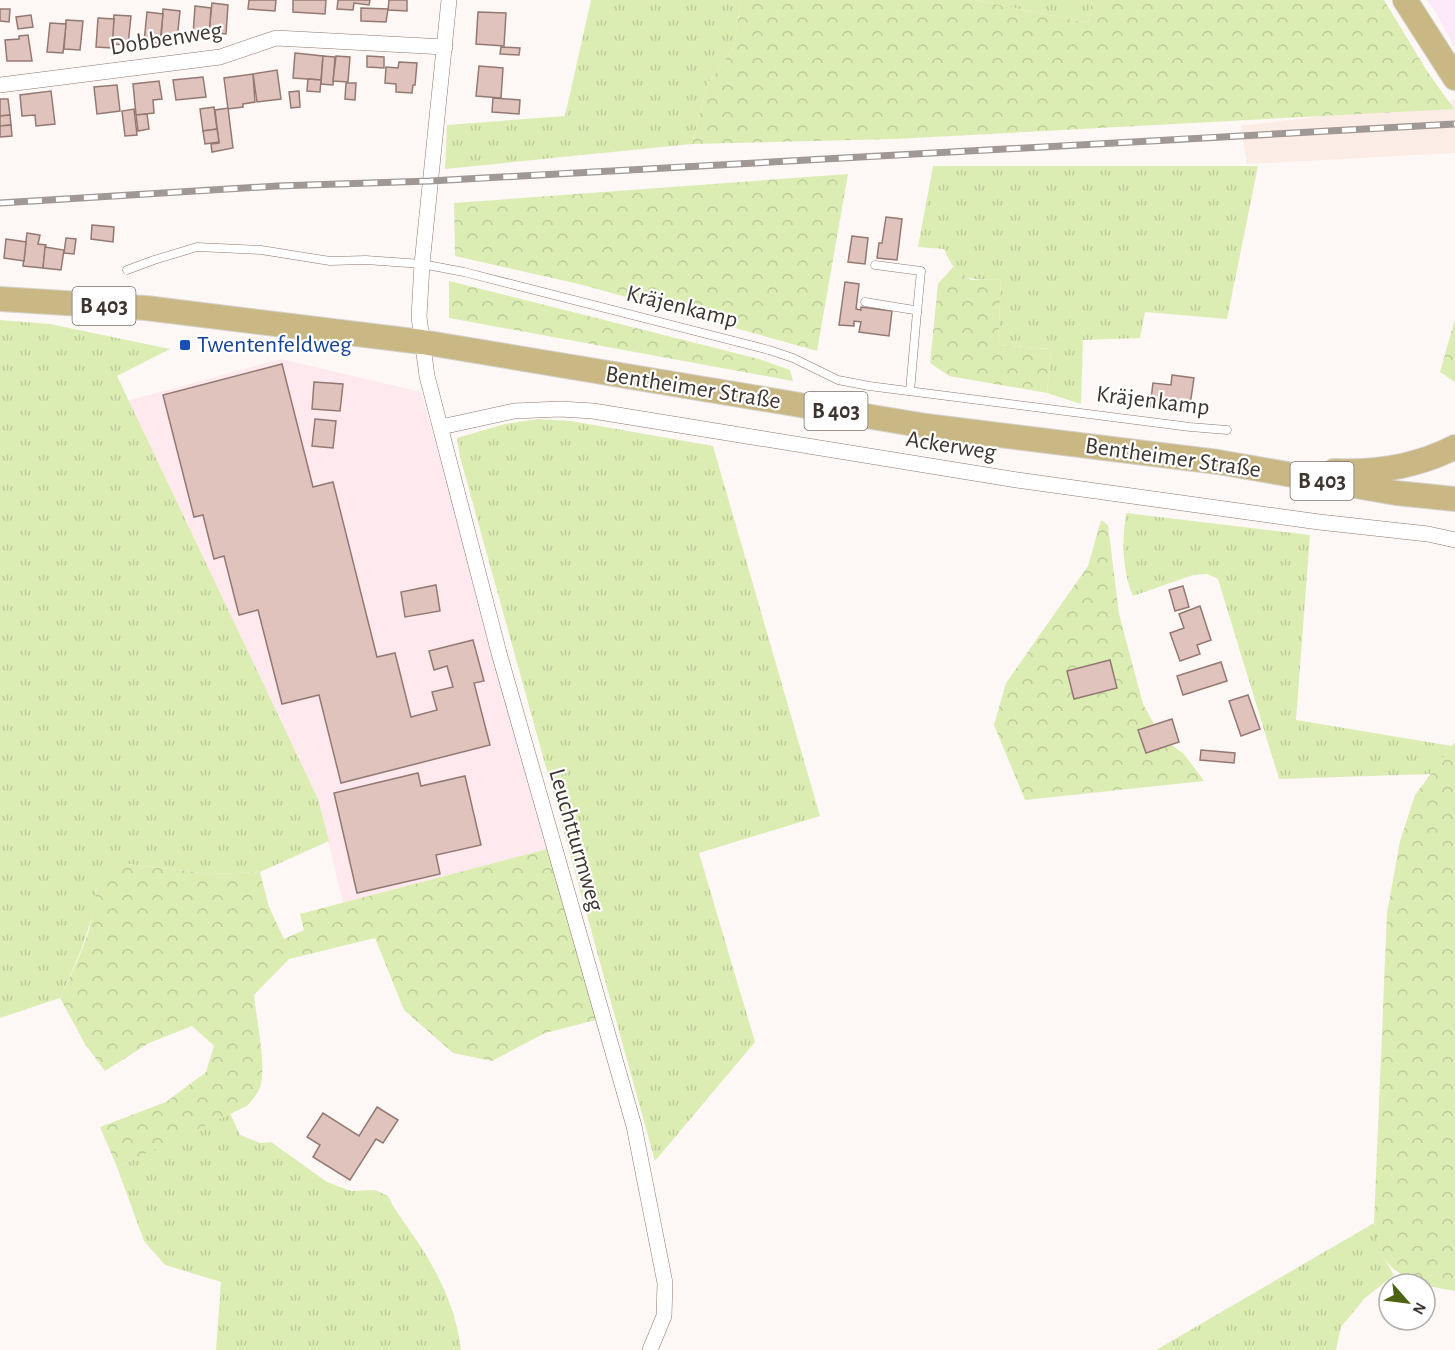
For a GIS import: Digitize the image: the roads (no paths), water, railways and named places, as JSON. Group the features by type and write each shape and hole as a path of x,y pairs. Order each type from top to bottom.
{"main road":[{"path":"1405,0 1455,78"},
{"name":"Bentheimer Straße","path":"0,299 146,308 422,342 926,426 1218,462 1396,494 1455,499"},
{"path":"1247,468 1360,472 1394,468 1426,460 1455,447"},
{"path":"1396,494 1455,506"}],"street":[{"path":"422,342 419,317 422,264 449,0"},
{"name":"Dobbenweg","path":"0,85 220,57 276,38 445,47"},
{"name":"Leuchtturmweg","path":"422,342 427,376 499,653 634,1125 665,1283 663,1316 650,1350"},
{"name":"Ackerweg","path":"441,428 514,411 560,409 593,411 1017,480 1319,522 1428,534 1455,540"}],"lane":[{"name":"Kräjenkamp","path":"127,270 197,247 261,250 330,261 366,260 422,264 464,272 770,350 793,358 838,380 1190,427 1227,429"},
{"path":"876,265 921,271 910,391"},
{"path":"865,302 917,312"}],"railway":[{"path":"0,203 277,186 430,181 1455,124"}],"place":[{"name":"Twentenfeldweg","path":"185,345"}]}
